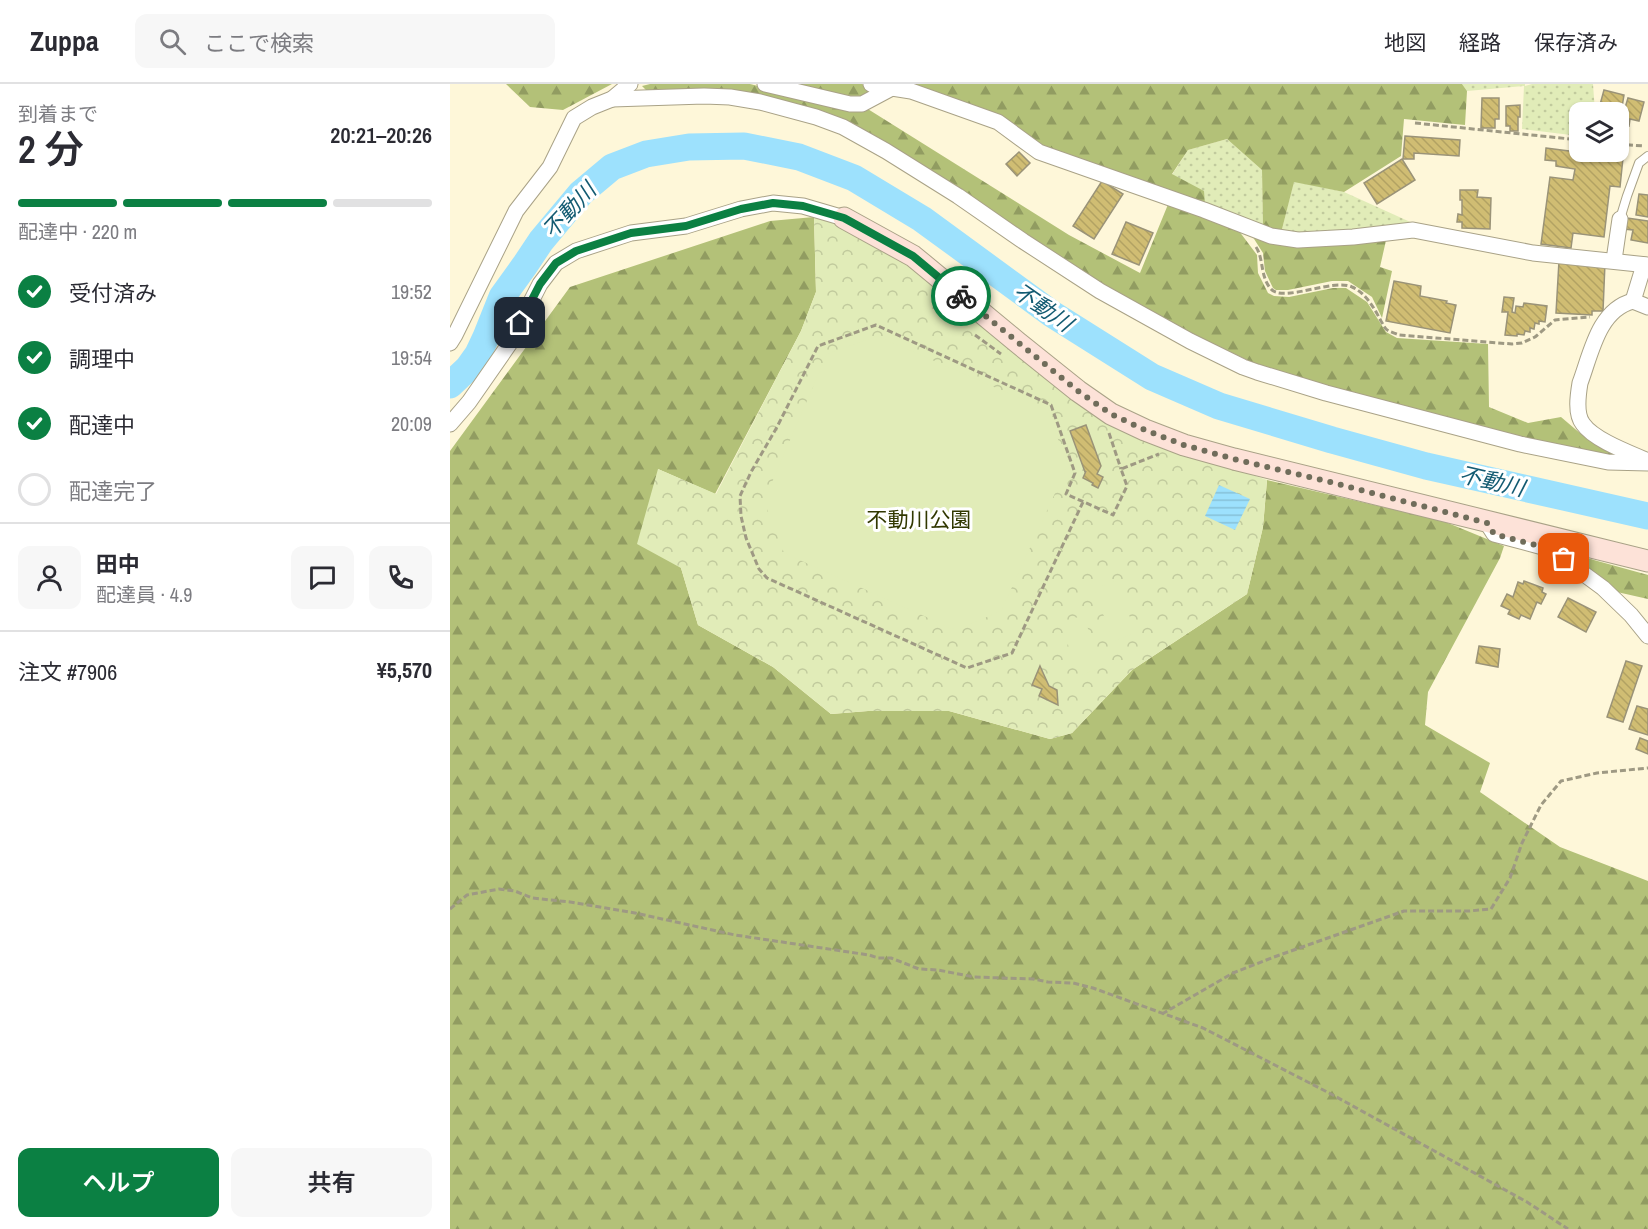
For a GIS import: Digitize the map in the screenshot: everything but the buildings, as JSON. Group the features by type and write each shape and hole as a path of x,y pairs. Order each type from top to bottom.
{"street":[{"path":"450,343 516,211 550,167 574,118 612,99 630,84"},
{"path":"765,84 850,104 862,104 892,88"},
{"path":"871,84 910,91 998,122 1039,152 1271,236 1298,240 1413,230 1533,253 1646,265 1633,301"},
{"path":"612,99 730,97 760,102 816,117 843,127 886,151 1100,291 1190,341 1243,367 1326,393 1520,444 1608,462 1648,462"},
{"path":"450,424 469,402 510,343 540,284 556,263 576,251 631,233 686,226 741,209 773,203 803,206 844,218 913,256 1078,391 1111,414 1145,430 1184,445 1234,459 1648,561"},
{"path":"1614,260 1620,219"},
{"path":"1648,307 1633,301 1625,303 1609,315 1602,324 1580,383 1578,400 1582,424 1595,436 1648,462"},
{"path":"1487,523 1494,534 1550,549 1603,588 1631,615 1648,636"}],"lane":[{"path":"1620,219 1639,163 1648,156"}],"path":[{"path":"1416,123 1569,139"},
{"path":"1629,145 1648,147"},
{"path":"1239,223 1260,253 1262,272 1271,290 1289,293 1332,285 1354,287 1369,299 1386,329 1399,335 1512,344 1522,343 1535,337 1555,320 1609,315"},
{"path":"1083,502 1012,653 967,668 767,578 759,569 746,538 741,516 740,496 818,346 876,325 1052,405 1075,472 1066,494 1113,515 1126,486 1120,469 1184,445"},
{"path":"1162,1014 1233,973 1404,911 1491,909 1509,878 1522,843 1541,805 1561,781 1597,773 1648,768"},
{"path":"450,909 467,895 500,889 515,891 532,898 635,913 735,935 878,958 891,958 919,969 974,977 1072,983 1093,988 1203,1028 1527,1202 1568,1229"}],"green space":[{"path":"506,84 612,84 563,110 530,107"},
{"path":"650,84 750,84 806,98 863,106 1069,235 1140,273 1169,202 1239,231 1257,255 1258,273 1268,293 1274,296 1289,297 1333,288 1346,288 1367,302 1386,332 1397,338 1488,344 1489,407 1528,423 1561,417 1581,434 1629,455 1608,455 1522,437 1328,387 1260,366 1194,335 1104,285 845,121 648,92 642,86"},
{"path":"788,84 862,84 874,92 861,101"},
{"path":"895,84 1462,84 1467,91 1465,125 1404,119 1401,156 1344,192 1294,182 1281,233 1263,228 1262,170 1227,139 1188,150 1172,174 1204,191 1205,205 1041,148"},
{"path":"1462,84 1525,84 1525,86 1593,84 1594,102 1569,102 1569,135 1522,129 1524,86 1467,91"},
{"path":"1227,139 1262,170 1263,228 1205,205 1172,175 1188,150"},
{"path":"1294,181 1344,192 1417,225 1353,232 1281,233"},
{"path":"814,217 816,292 801,331 715,494 658,469 681,568 698,625 773,667 831,714 868,711 949,711 1050,739 1072,733 1132,670 1247,594 1263,527 1267,480 1443,521 1504,546 1500,558 1428,692 1425,725 1490,763 1480,792 1560,847 1648,881 1648,1229 450,1229 450,451 570,287 770,221"},
{"name":"不動川公園","path":"814,217 833,221 883,245 1142,437 1267,480 1263,527 1247,594 1132,670 1072,733 1050,739 949,711 868,711 831,714 773,667 698,625 681,568 637,544 658,469 716,494 801,331 816,292"},
{"path":"1249,231 1270,239 1387,236 1380,267 1392,271 1382,318 1372,297 1348,281 1332,281 1288,290 1276,290 1265,271 1263,253"},
{"path":"877,336 1047,410 1066,460 1067,467 1001,611 961,628 953,629 784,553 764,501 827,354"},
{"path":"1565,552 1648,575 1648,599 1617,592"},
{"path":"1116,581 1136,633 1113,641 1094,589"},
{"path":"1083,615 1102,667 1080,676 1060,624"}],"water":[{"path":"1219,485 1250,499 1235,530 1205,516"}],"waterway":[{"name":"不動川","path":"450,385 468,368 478,354 502,297 541,241 581,193 612,167 646,154 689,147 744,146 799,157 854,178 922,219 1052,314 1152,377 1219,406 1426,466 1648,516"}],"way so far":[{"path":"961,296 1078,391 1111,414 1145,430 1184,445 1234,459 1487,523 1494,534 1550,549 1564,559"}],"route":[{"path":"520,323 540,284 556,263 576,251 631,233 686,226 741,209 773,203 803,206 844,218 913,256 961,296"}]}
